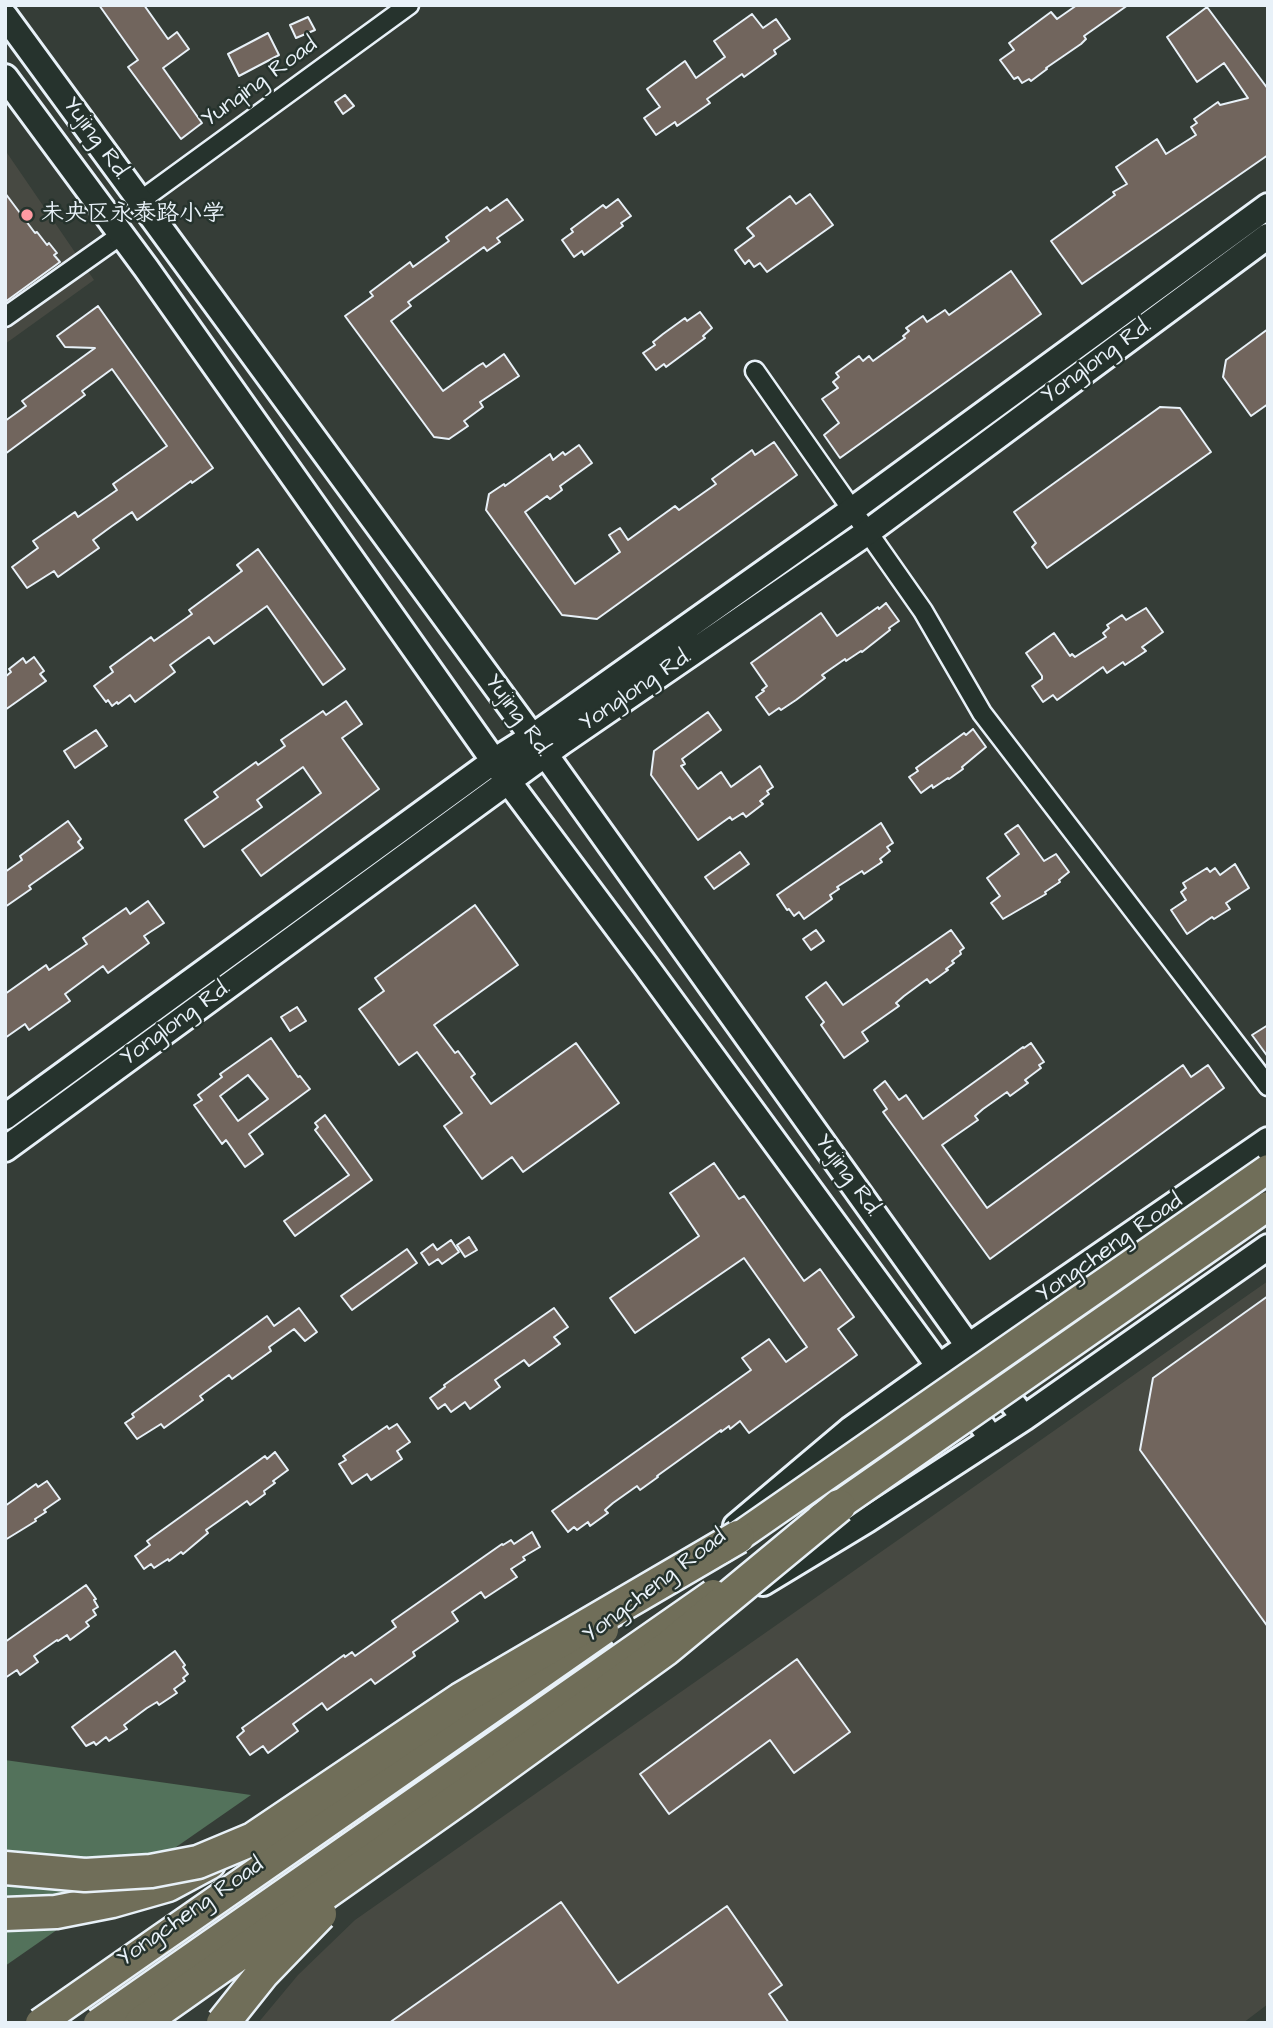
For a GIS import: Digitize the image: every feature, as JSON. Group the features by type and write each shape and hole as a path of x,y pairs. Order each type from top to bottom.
{"highway":[{"path":"141,2023 666,1650 839,1506"},
{"path":"5,1914 56,1912 112,1901 167,1885 253,1839 461,1699 738,1537"},
{"path":"223,2023 262,1974 328,1906 425,1822"},
{"path":"5,1868 85,1875 151,1871 198,1862 253,1839"}],"main road":[{"path":"40,2023 1268,1170"},
{"path":"98,2023 1268,1206"}],"street":[{"name":"Yunqing Road","path":"140,201 409,5"},
{"name":"Yujing Rd.","path":"5,16 539,746 969,1347 1024,1418"},
{"name":"Yujing Rd.","path":"5,77 121,235 508,781 992,1439"},
{"name":"Yonglong Rd.","path":"5,1149 508,781 539,746 852,510 1268,206"},
{"path":"5,317 121,235"},
{"name":"Yonglong Rd.","path":"5,1117 494,761 539,746 867,532 1268,236"},
{"path":"755,371 923,611 982,713 1268,1086"},
{"name":"Yongcheng Road","path":"34,2023 626,1611 713,1546 851,1429 1268,1140"},
{"name":"Yongcheng Road","path":"105,2023 347,1854 632,1661 867,1520 992,1439 1268,1247"}],"shaded area":[{"name":"未央区永泰路小学","path":"5,150 94,280 5,344"},
{"path":"1268,1281 1268,2004 1243,2023 258,2023 298,1975 355,1920"}],"green space":[{"path":"5,1760 251,1795 5,1966"}],"building":[{"path":"99,5 144,5 168,39 177,32 189,49 163,68 202,123 181,139 128,67 138,60"},
{"path":"1077,5 1128,5 1084,36 1086,39 1081,44 1031,81 1029,79 1022,83 1018,77 1014,79 1000,60 1014,50 1009,43 1051,12 1057,19"},
{"path":"1207,7 1268,89 1268,155 1082,284 1051,241 1127,184 1116,167 1157,139 1166,154 1196,135 1191,127 1197,123 1194,119 1218,102 1220,105 1248,98 1224,63 1197,82 1167,37"},
{"path":"752,14 763,28 776,19 790,39 774,50 776,54 707,99 710,103 677,126 675,122 656,135 644,118 660,107 647,89 685,61 696,78 725,57 714,41"},
{"path":"308,17 315,30 296,38 290,25"},
{"path":"268,33 279,55 239,76 228,54"},
{"path":"345,95 354,106 343,114 335,102"},
{"path":"5,193 35,233 57,253 54,255 60,262 5,302"},
{"path":"810,194 833,225 767,272 760,263 754,267 749,260 745,264 735,250 754,236 747,228 790,196 796,204"},
{"path":"507,199 523,220 497,238 500,242 487,251 484,247 408,302 411,306 391,321 443,391 478,366 483,363 486,367 504,354 519,376 480,402 483,407 464,421 468,426 449,439 434,437 345,316 373,296 370,292 410,262 413,267 449,241 446,237 487,207 490,211"},
{"path":"618,199 631,216 621,223 623,226 584,255 582,251 574,257 562,240 573,232 571,229 603,205 606,208"},
{"path":"1011,271 1041,314 840,458 824,435 839,423 822,399 838,388 833,382 839,377 836,373 859,356 863,361 869,356 873,361 905,338 903,336 909,331 906,328 923,316 927,322 945,310 949,315"},
{"path":"98,306 213,468 137,520 132,512 112,526 93,540 99,548 58,577 54,571 27,588 12,567 38,548 33,541 75,512 78,517 117,490 113,484 167,446 112,369 82,391 85,395 5,454 5,421 26,406 22,401 95,348 65,347 57,336"},
{"path":"700,312 712,328 703,336 705,338 666,367 664,364 656,370 643,353 685,318 687,321"},
{"path":"1268,329 1268,404 1251,416 1223,377 1226,360"},
{"path":"1160,407 1180,408 1211,452 1047,568 1032,547 1036,543 1014,512"},
{"path":"774,442 797,475 597,619 562,615 486,510 489,494 550,454 553,460 579,445 592,463 560,486 562,490 550,499 547,496 525,512 575,584 620,552 609,535 620,528 628,540 675,506 679,510 716,484 712,479 752,450 755,455"},
{"path":"258,549 345,669 323,685 267,606 214,644 209,637 170,665 175,672 135,702 130,695 112,706 108,700 106,702 94,686 113,672 110,667 151,637 154,641 192,614 189,610 242,571 237,565"},
{"path":"886,603 899,621 889,628 890,630 862,652 846,661 845,659 822,675 825,678 796,700 769,715 756,697 767,686 751,663 821,613 837,636"},
{"path":"1146,608 1163,632 1142,647 1146,651 1107,673 1103,667 1057,700 1053,695 1043,702 1032,686 1042,679 1042,676 1026,653 1054,633 1070,656 1072,654 1075,657 1106,637 1103,633 1109,628 1107,625 1122,615 1126,620"},
{"path":"34,657 44,671 40,674 46,681 5,710 5,677 11,672 9,669 23,658 26,663"},
{"path":"346,701 362,724 342,738 379,789 261,876 242,850 321,793 303,767 257,800 262,807 204,847 185,820 218,797 214,792 256,762 258,765 285,746 281,740 323,711 326,715"},
{"path":"708,712 721,730 682,759 685,764 681,766 698,789 721,772 731,787 760,766 773,787 760,801 763,804 746,817 743,813 732,820 730,817 698,840 651,775 654,751"},
{"path":"973,729 986,747 949,779 933,788 932,785 921,793 909,777 918,771 916,768"},
{"path":"96,730 107,746 75,768 64,751"},
{"path":"68,821 81,839 78,842 83,848 29,886 31,889 5,907 5,872 22,860 20,856"},
{"path":"881,823 893,843 887,847 890,851 880,859 882,862 837,887 839,889 830,895 832,899 804,919 799,912 794,916 787,910 777,895"},
{"path":"1018,825 1044,861 1056,854 1069,872 1045,892 1046,894 1003,919 991,903 1000,896 987,878 1019,854 1005,834"},
{"path":"740,852 749,864 714,889 705,877"},
{"path":"1235,864 1249,888 1226,903 1230,909 1214,919 1212,917 1187,934 1171,910 1186,900 1181,892 1186,888 1183,883 1207,868 1210,872 1215,868 1220,875"},
{"path":"148,901 164,923 144,936 149,943 108,973 103,966 65,994 70,1001 29,1030 25,1024 5,1038 5,994 46,965 49,970 87,944 83,938 126,908 130,914"},
{"path":"475,905 518,965 434,1025 475,1074 471,1077 491,1104 576,1043 619,1103 523,1172 512,1157 482,1179 444,1126 462,1113 417,1052 399,1065 359,1009 384,991 375,978"},
{"path":"816,930 824,941 811,950 803,939"},
{"path":"951,930 964,948 952,961 954,963 930,983 927,979 904,996 896,1003 899,1006 862,1032 868,1041 844,1058 806,997 826,982 843,1005"},
{"path":"297,1007 306,1021 290,1031 281,1017"},
{"path":"1268,1025 1268,1057 1252,1035"},
{"path":"271,1038 298,1077 300,1076 310,1089 249,1134 263,1154 245,1167 226,1140 222,1144 194,1105 202,1100 198,1095 222,1077 220,1074","holes":["248,1075 268,1099 238,1121 220,1096"]},
{"path":"1031,1043 1044,1062 1039,1065 1041,1068 1025,1080 1028,1083 1010,1096 1007,1092 983,1109 975,1116 978,1120 942,1145 987,1208 1183,1065 1191,1077 1208,1065 1224,1088 990,1259 883,1112 887,1109 874,1090 885,1081 899,1100 906,1095 923,1119"},
{"path":"325,1115 372,1180 295,1236 284,1221 349,1175 315,1130 318,1127 315,1123"},
{"path":"714,1163 739,1199 744,1196 804,1281 820,1269 854,1317 838,1329 857,1355 749,1433 740,1421 730,1429 729,1426 721,1430 640,1490 637,1486 613,1503 605,1510 608,1513 590,1526 588,1522 577,1530 574,1527 568,1532 552,1511 751,1370 742,1358 769,1339 786,1362 807,1347 744,1258 635,1333 610,1298 699,1236 670,1193"},
{"path":"469,1237 477,1250 465,1257 457,1245"},
{"path":"451,1240 459,1252 442,1264 438,1259 429,1265 421,1253 433,1244 437,1250"},
{"path":"407,1249 417,1263 352,1310 341,1296"},
{"path":"1268,1296 1268,1627 1140,1450 1153,1378"},
{"path":"299,1308 317,1332 305,1341 294,1329 269,1347 271,1351 232,1379 229,1375 200,1396 203,1400 164,1428 161,1424 137,1439 125,1423 134,1417 132,1414 267,1316 274,1326"},
{"path":"554,1308 568,1327 554,1337 560,1344 529,1366 524,1360 495,1380 500,1387 470,1409 465,1402 451,1412 445,1404 438,1409 430,1398 445,1387 444,1385"},
{"path":"397,1424 410,1442 397,1451 402,1459 371,1480 367,1474 352,1484 339,1464 346,1460 343,1456 387,1426 389,1429"},
{"path":"275,1452 288,1470 273,1481 275,1483 264,1491 265,1494 250,1505 247,1501 206,1530 208,1533 183,1554 181,1552 154,1568 151,1564 144,1569 135,1556 150,1545 147,1541 265,1456 267,1459"},
{"path":"47,1481 60,1499 44,1510 46,1512 35,1519 36,1521 5,1540 5,1506 36,1484 38,1487"},
{"path":"532,1532 540,1547 523,1557 525,1560 511,1569 517,1577 485,1598 481,1592 452,1612 458,1621 413,1652 415,1656 375,1684 371,1679 327,1710 322,1703 293,1724 298,1731 268,1753 263,1746 250,1755 237,1737 244,1731 242,1728 344,1655 345,1657 352,1652 355,1656 396,1627 392,1621 502,1544 511,1540 514,1544"},
{"path":"86,1585 98,1607 93,1610 96,1615 86,1622 89,1626 70,1640 67,1635 34,1656 38,1662 20,1675 17,1670 5,1678 5,1642"},
{"path":"175,1651 188,1674 183,1678 185,1681 174,1689 177,1693 159,1705 157,1702 147,1708 124,1725 127,1729 109,1741 106,1737 96,1745 94,1742 86,1746 72,1727"},
{"path":"797,1659 850,1732 794,1773 770,1740 669,1814 640,1774"},
{"path":"561,1902 618,1983 727,1906 782,1985 769,1994 789,2023 389,2023"}],"place":[{"name":"未央区永泰路小学","path":"27,215"}]}
